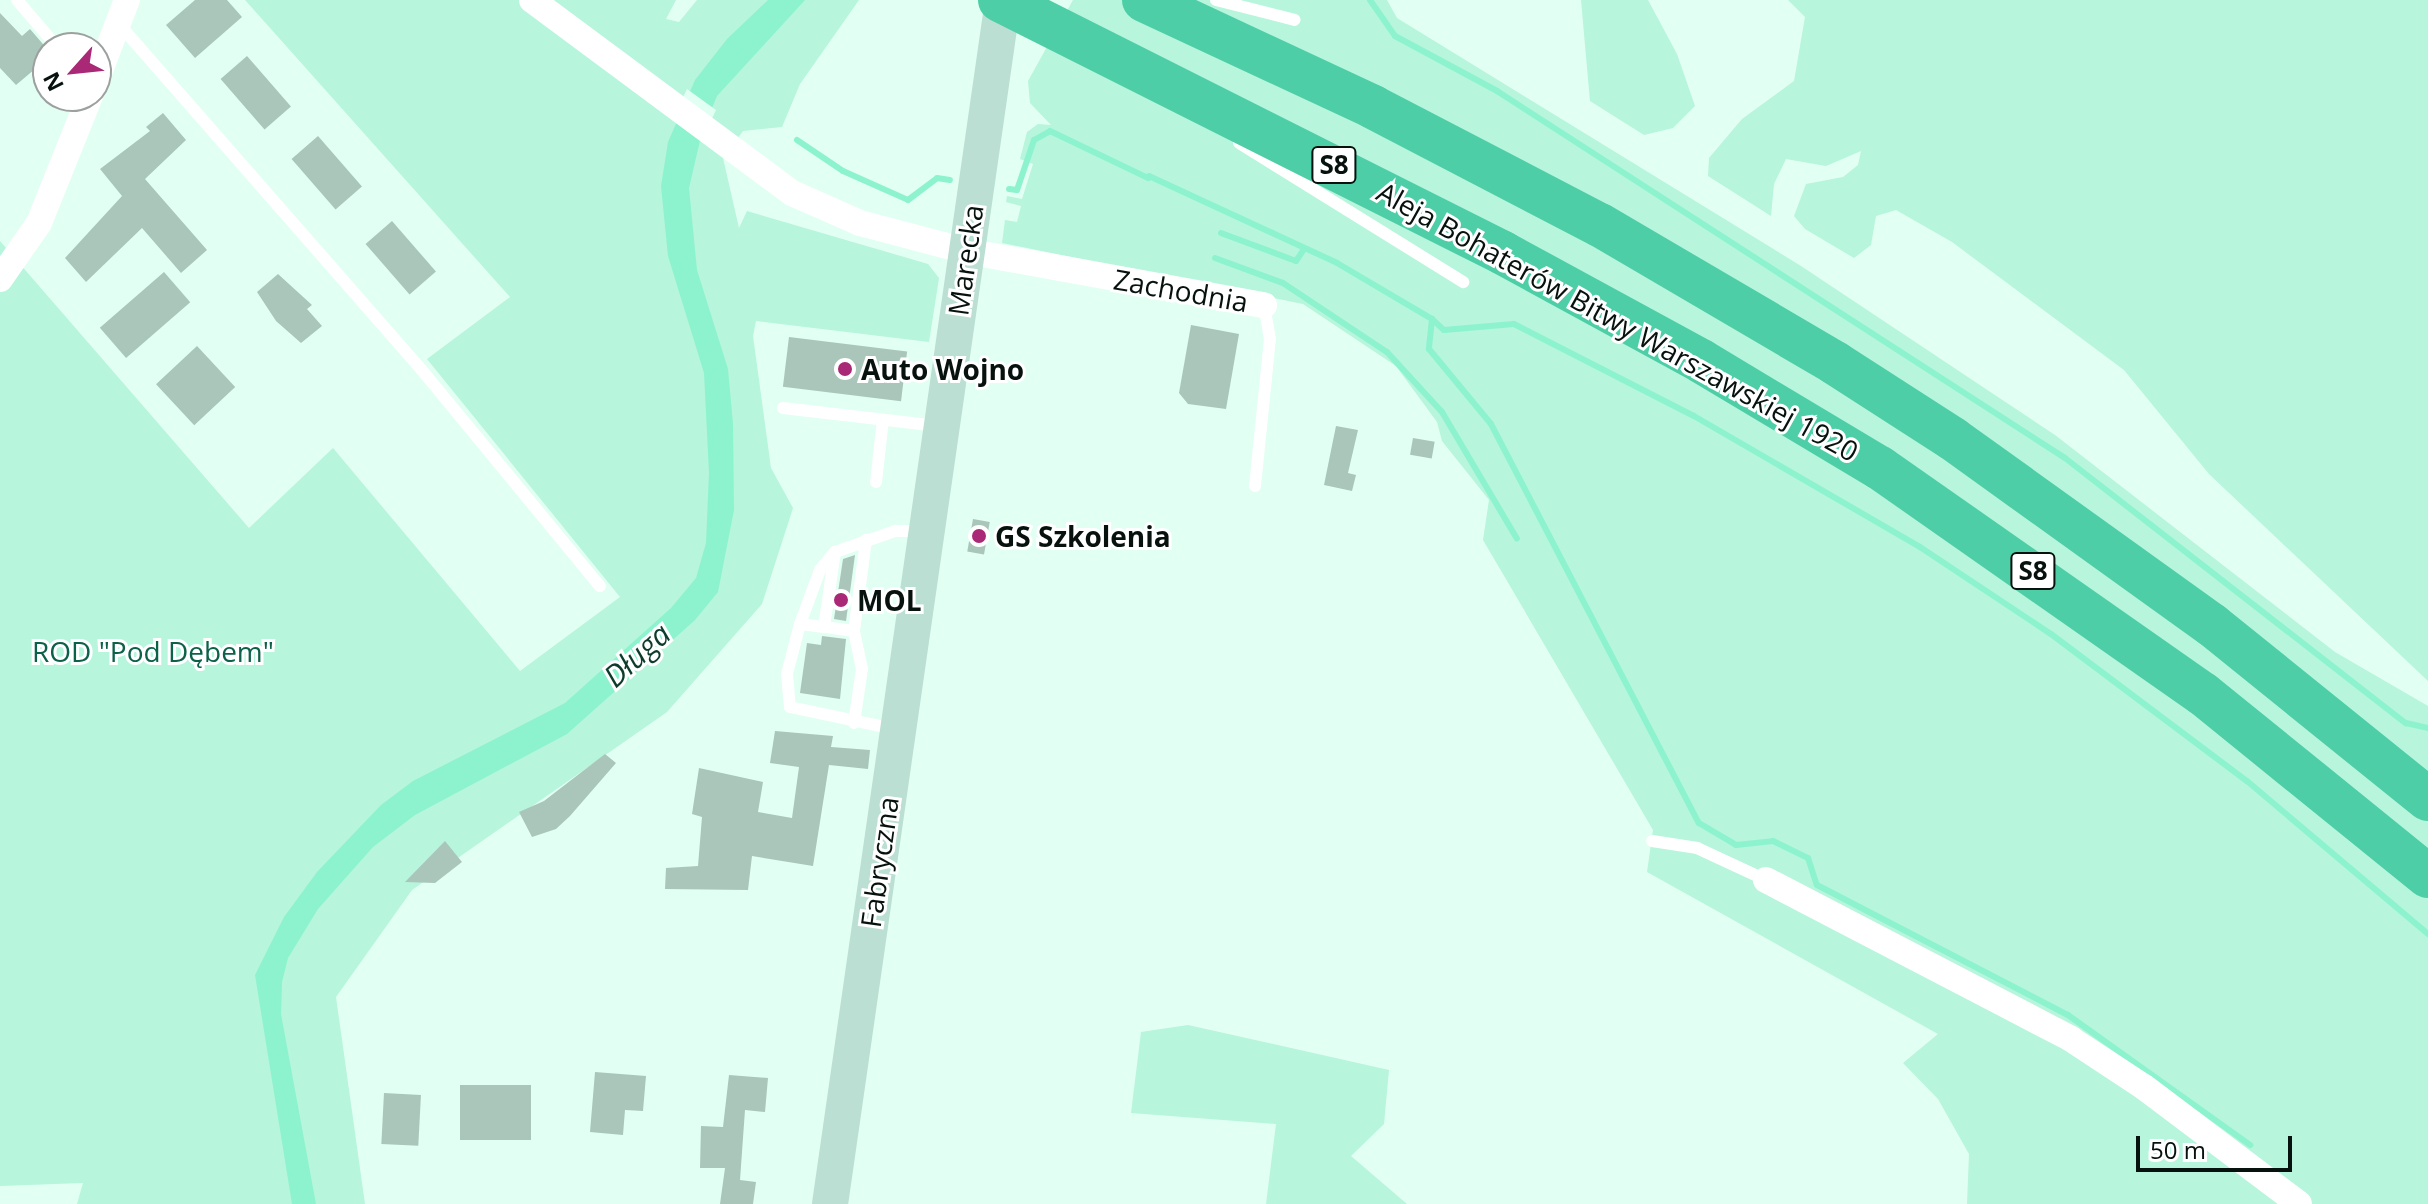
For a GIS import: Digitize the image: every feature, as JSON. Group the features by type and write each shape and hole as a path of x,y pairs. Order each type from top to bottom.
{"highway":[{"name":"Aleja Bohaterów Bitwy Warszawskiej 1920","path":"1002,0 1503,253 1701,361 1880,468 2179,676 2428,876"},
{"name":"S8","path":"1144,0 1373,107 1600,225 1835,363 1953,439 2212,625 2428,799"}],"street":[{"name":"Zachodnia","path":"532,0 728,149 792,193 860,223 966,251 1264,305"},
{"name":"Marecka","path":"927,526 1002,0"},
{"path":"112,39 122,12"},
{"path":"0,279 39,223 84,112"},
{"name":"Fabryczna","path":"830,1204 927,526"},
{"path":"1766,880 2071,1039 2144,1087 2299,1204"}],"lane":[{"path":"17,0 44,32"},
{"path":"1216,0 1295,20"},
{"path":"122,12 600,586"},
{"path":"1057,29 1199,118"},
{"path":"1224,134 1463,282"},
{"name":"Zachodnia","path":"1255,486 1270,339 1264,305"},
{"path":"783,408 941,427"},
{"path":"876,482 883,420"},
{"path":"897,730 790,707 787,674 800,624 820,570 835,552 904,529 927,526"},
{"path":"854,723 862,669 854,631 866,540"},
{"path":"824,627 835,552"},
{"path":"800,624 854,631"},
{"path":"1652,841 1697,848 1766,880"}],"green space":[{"name":"ROD \"Pod Dębem\"","path":"245,0 676,0 666,19 679,22 697,0 859,0 800,84 782,127 743,131 723,158 739,228 747,211 928,264 939,278 929,342 756,321 753,336 771,468 793,508 762,604 667,712 412,890 336,997 365,1204 77,1204 83,1183 0,1186 0,241 249,528 333,448 520,671 620,597 427,359 510,297"},
{"path":"1073,0 1387,0 1397,18 1801,266 2055,435 2335,652 2428,706 2428,1204 1967,1204 1969,1154 1938,1099 1903,1063 1938,1034 1647,872 1653,830 1483,540 1489,500 1442,441 1437,422 1396,366 1303,304 1002,243 1005,220 1017,222 1021,206 1006,202 1007,196 1022,199 1033,164 1020,159 1027,132 1038,124 1051,125 1030,103 1028,81"},
{"path":"1581,0 1648,0 1677,54 1695,106 1673,128 1644,135 1590,101"},
{"path":"1788,0 2428,0 2428,681 2209,474 2124,370 1952,242 1896,210 1876,216 1871,245 1854,258 1805,229 1794,216 1806,184 1843,177 1858,165 1861,151 1826,166 1786,159 1774,184 1771,216 1708,176 1709,158 1742,119 1794,81 1805,17"},
{"path":"1188,1025 1389,1070 1384,1124 1351,1156 1407,1204 1266,1204 1276,1124 1131,1113 1141,1032"}],"water":[{"name":"Długa","path":"768,0 805,0 717,96 702,132 689,188 697,270 728,369 733,424 734,510 718,592 695,620 567,734 415,815 373,847 318,909 288,958 282,982 281,1014 316,1204 292,1204 255,975 284,917 317,872 381,805 413,781 565,703 671,608 696,578 706,543 709,473 704,373 668,256 661,186 668,142 695,80 727,39"}],"pier":[{"path":"687,89 716,110 705,133 672,120"}],"building":[{"path":"195,0 227,0 242,17 195,58 166,25"},
{"path":"0,13 22,36 30,29 33,32 32,72 16,85 0,68"},
{"path":"247,56 291,107 265,130 221,79"},
{"path":"163,113 186,140 145,179 207,250 181,273 142,228 86,282 65,258 122,196 100,169 150,131 146,127"},
{"path":"318,136 362,187 336,210 292,159"},
{"path":"392,221 436,272 410,295 366,244"},
{"path":"164,272 190,302 126,358 100,328"},
{"path":"278,274 312,305 307,309 322,326 301,343 276,321 257,292"},
{"path":"1191,325 1239,334 1226,409 1188,404 1179,393"},
{"name":"Auto Wojno","path":"789,337 907,352 901,401 783,387"},
{"path":"197,346 235,387 194,425 156,384"},
{"path":"1336,426 1358,430 1348,473 1356,475 1352,491 1324,485"},
{"path":"1413,438 1435,442 1432,459 1410,455"},
{"name":"GS Szkolenia","path":"973,519 990,522 984,554 967,551"},
{"path":"855,555 846,621 834,619 843,559"},
{"path":"822,636 846,639 840,699 800,693 807,643 821,645"},
{"path":"775,731 833,736 831,747 870,750 868,769 829,765 813,866 752,856 748,890 665,889 666,868 698,866 702,817 692,814 699,768 763,782 758,812 792,818 799,767 770,763"},
{"path":"605,754 616,763 570,816 556,829 532,837 519,812 544,801"},
{"path":"445,841 462,862 435,883 405,882"},
{"path":"595,1072 646,1076 643,1111 625,1110 623,1135 590,1132"},
{"path":"729,1075 768,1078 765,1112 745,1110 740,1180 756,1182 753,1204 720,1204 725,1168 700,1168 701,1126 723,1127"},
{"path":"460,1085 531,1085 531,1140 460,1140"},
{"path":"384,1093 421,1095 418,1146 381,1144"}],"waterway":[{"path":"1370,0 1395,36 1497,91 2065,458 2406,723 2428,728"},
{"path":"1009,189 1017,190 1034,140 1050,131 1148,178"},
{"path":"797,140 843,171 908,200 937,178 950,180"},
{"path":"1149,176 1337,263 1432,319 1429,349 1491,424 1699,823 1736,845 1773,841 1808,858 1817,885 2068,1015 2250,1145"},
{"path":"1221,233 1296,261 1304,249"},
{"path":"1215,258 1283,283 1387,352 1442,412 1517,539"},
{"path":"1432,319 1444,330 1514,324 1694,416 1920,547 2051,634 2247,781 2428,934"}],"place":[{"name":"Auto Wojno","path":"845,369"},
{"name":"GS Szkolenia","path":"979,536"},
{"name":"MOL","path":"841,600"}]}
